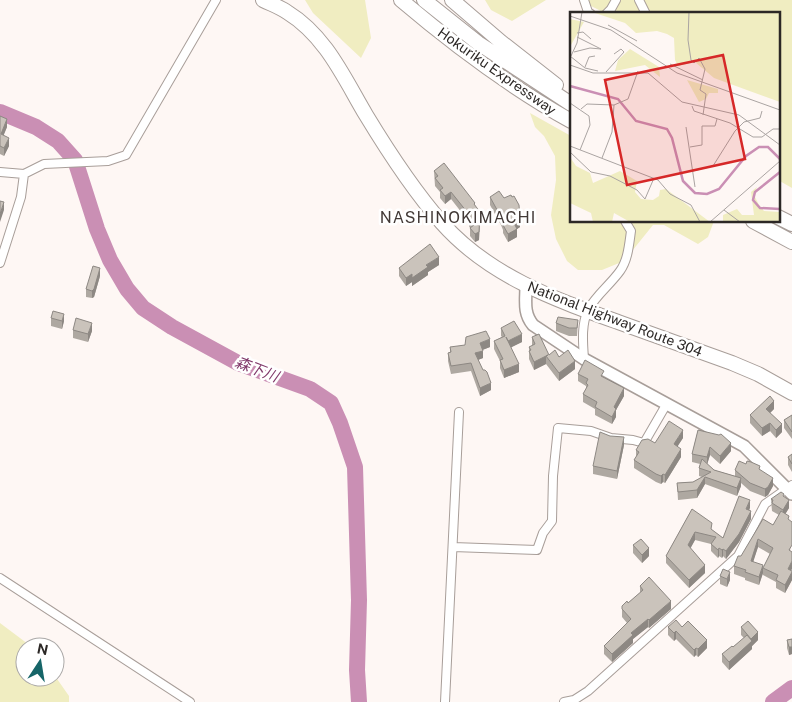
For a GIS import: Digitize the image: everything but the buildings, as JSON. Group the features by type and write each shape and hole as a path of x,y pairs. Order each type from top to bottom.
{"highway":[{"name":"National Highway Route 304","path":"263,0 288,12 314,34 331,54 390,153 421,197 443,224 483,261 526,286 587,311 732,363 758,374 792,393"},
{"name":"Hokuriku Expressway","path":"401,0 470,56 516,88 570,121"},
{"name":"Hokuriku Expressway","path":"424,0 478,43 570,103"},
{"path":"452,0 472,19 532,67 570,94"},
{"path":"780,218 792,224"},
{"path":"755,222 792,242"}],"street":[{"path":"0,172 24,174 44,164 108,161 126,155 216,0"},
{"path":"584,0 588,12"},
{"path":"608,12 616,0"},
{"path":"639,0 645,12"},
{"path":"0,263 21,197 24,174"},
{"path":"584,360 583,328 587,311 594,300 620,271 626,260 632,231 626,222"},
{"path":"526,286 525,311 533,325 584,360 744,446 790,489 765,504 738,556 588,691 574,700 564,702"},
{"path":"453,547 537,550 543,533 552,522 553,476 558,428 591,431 611,438 644,443 666,405"},
{"path":"445,702 459,412"},
{"path":"0,578 179,699 190,702"}],"shaded area":[{"path":"305,0 365,0 371,38 361,58 313,13"},
{"path":"485,0 546,0 512,21 491,10"},
{"path":"579,0 792,0 792,188 780,181 780,12 603,12"},
{"path":"530,113 570,135 570,222 714,222 708,237 698,244 664,225 653,225 624,261 602,270 578,270 567,261 556,239 551,215 556,180 555,156 544,136 535,127"},
{"path":"0,623 19,637 15,637 15,687 63,687 69,696 69,702 0,702"}],"waterway":[{"name":"森下川","path":"0,112 36,127 58,141 75,160 97,229 110,260 127,289 143,308 172,327 238,363 310,389 331,403 355,467 359,600 357,670 359,702"},
{"name":"森下川","path":"773,702 792,688"}],"district":[{"name":"NASHINOKIMACHI","path":"458,217"}]}
